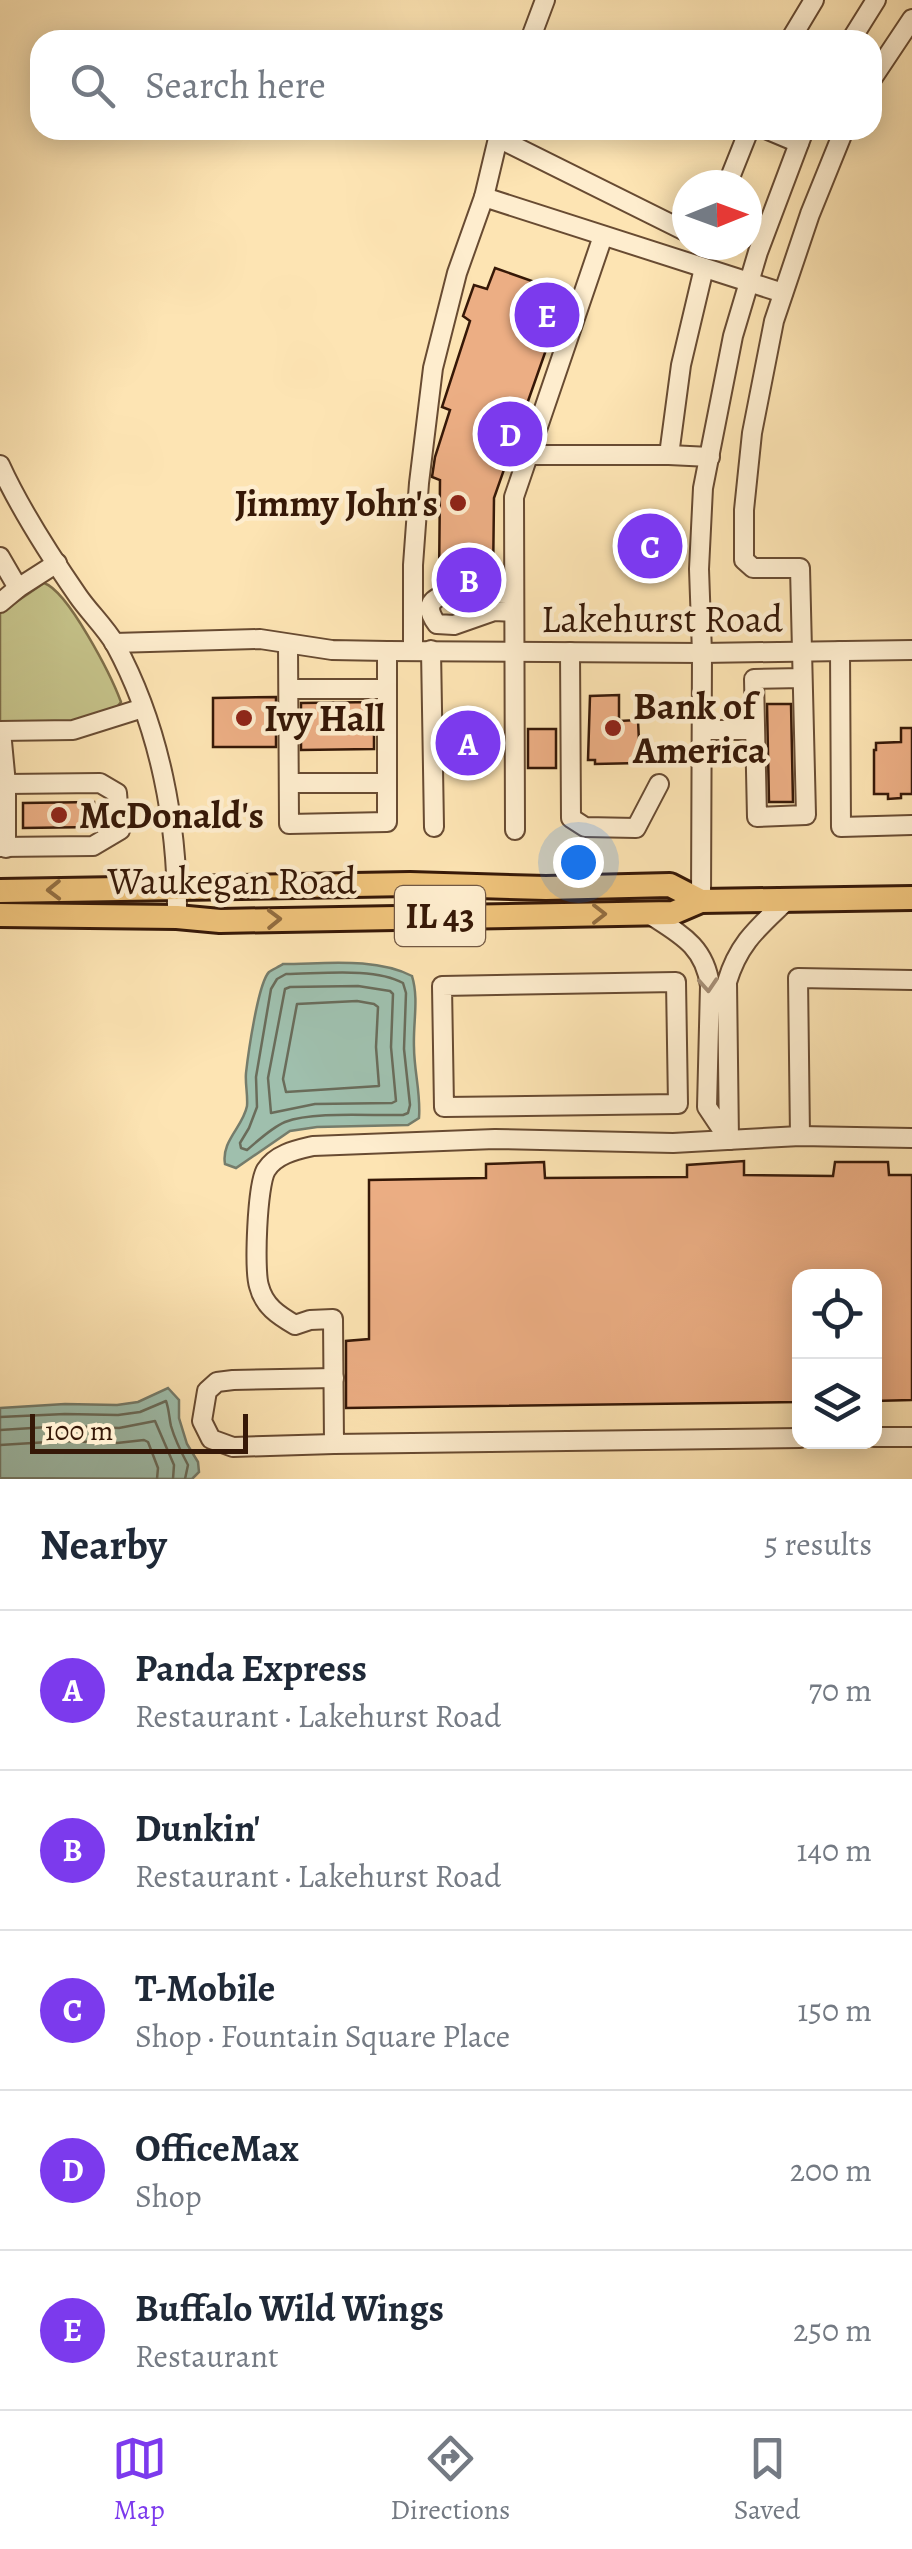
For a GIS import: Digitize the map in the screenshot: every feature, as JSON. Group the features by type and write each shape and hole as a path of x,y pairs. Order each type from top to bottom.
{"main road":[{"name":"Waukegan Road","path":"0,891 410,884 546,888 670,885 701,900"},
{"name":"Waukegan Road","path":"0,915 220,920 673,914 701,900 912,898"}],"street":[{"path":"534,30 545,0"},
{"path":"796,30 814,0"},
{"path":"857,30 876,0"},
{"path":"882,64 912,20"},
{"path":"434,826 413,565 419,483 433,368 498,140"},
{"path":"511,140 672,224"},
{"path":"733,170 745,140"},
{"path":"701,900 699,569 703,488 733,336 801,140"},
{"path":"802,678 754,679 757,817 806,816 800,568 754,568 744,560 744,510 752,432 782,294 840,140"},
{"path":"484,196 782,294"},
{"path":"515,830 514,497 603,236"},
{"path":"669,455 681,366 704,268"},
{"path":"528,456 710,456"},
{"path":"0,465 16,500 78,597 114,642 143,708 174,830 177,917"},
{"path":"0,557 18,588"},
{"path":"0,603 57,563"},
{"name":"Lakehurst Road","path":"114,642 260,639 332,650 386,651 702,654 912,650"},
{"path":"288,644 289,824 387,822 386,651"},
{"path":"840,651 840,827 912,825"},
{"path":"570,652 571,818 585,827 636,828 659,784"},
{"path":"289,689 386,690"},
{"path":"6,784 100,782 117,794 120,830 93,846 3,848 6,784 0,731 73,730 143,708"},
{"path":"702,730 755,730"},
{"path":"289,783 387,783"},
{"path":"729,1140 727,982 734,959 747,938 788,899"},
{"path":"649,914 691,942 708,968 707,1107 729,1140"},
{"path":"800,1136 798,978 912,980"},
{"path":"676,982 678,1104 521,1106 444,1108 442,986 676,982"},
{"path":"521,1106 522,1139"},
{"path":"334,1444 333,1319 295,1324 272,1311 258,1285 258,1206 266,1170 288,1151 313,1146 522,1139 673,1143 800,1136 912,1138"},
{"path":"334,1378 217,1382 207,1391 202,1421 211,1439 232,1447 792,1438"},
{"path":"882,1437 912,1437"}],"shaded area":[{"path":"44,583 54,589 76,617 121,702 117,707 72,722 0,724 0,613"}],"water":[{"path":"283,964 365,964 412,976 419,1118 408,1125 290,1131 236,1168 225,1164 225,1156 247,1106 246,1073 257,1004 269,972"},
{"path":"168,1388 179,1400 179,1418 198,1462 199,1472 192,1479 0,1478 0,1408 117,1405 138,1402"}],"building":[{"path":"495,268 566,293 494,498 493,580 439,584 440,480 432,477 450,410 442,407 470,321 463,316 474,285 487,289"},
{"path":"669,521 670,570 630,571 629,522"},
{"name":"Bank of America","path":"619,695 619,721 638,720 640,763 595,764 595,760 588,760 590,696"},
{"path":"276,697 276,747 213,747 213,698"},
{"path":"374,702 374,749 301,750 301,703"},
{"path":"767,704 791,704 793,802 769,802"},
{"path":"455,719 481,719 482,767 455,767"},
{"path":"901,728 912,728 912,794 888,799 888,794 874,794 874,750 876,743 901,742"},
{"path":"528,729 556,729 556,768 528,768"},
{"name":"McDonald's","path":"94,802 95,827 23,828 23,803"},
{"path":"744,1161 744,1175 833,1176 835,1162 888,1162 889,1175 912,1175 912,1400 882,1401 882,1269 792,1269 792,1402 346,1408 346,1341 369,1339 369,1180 486,1178 486,1164 544,1162 545,1178 687,1177 687,1165"}],"place":[{"name":"Buffalo Wild Wings","path":"547,315"},
{"name":"OfficeMax","path":"510,434"},
{"name":"Jimmy John's","path":"458,503"},
{"name":"T-Mobile","path":"650,546"},
{"name":"Dunkin'","path":"469,580"},
{"name":"Ivy Hall","path":"244,718"},
{"name":"Bank of America","path":"613,728"},
{"name":"Panda Express","path":"468,743"},
{"name":"McDonald's","path":"59,815"}]}
